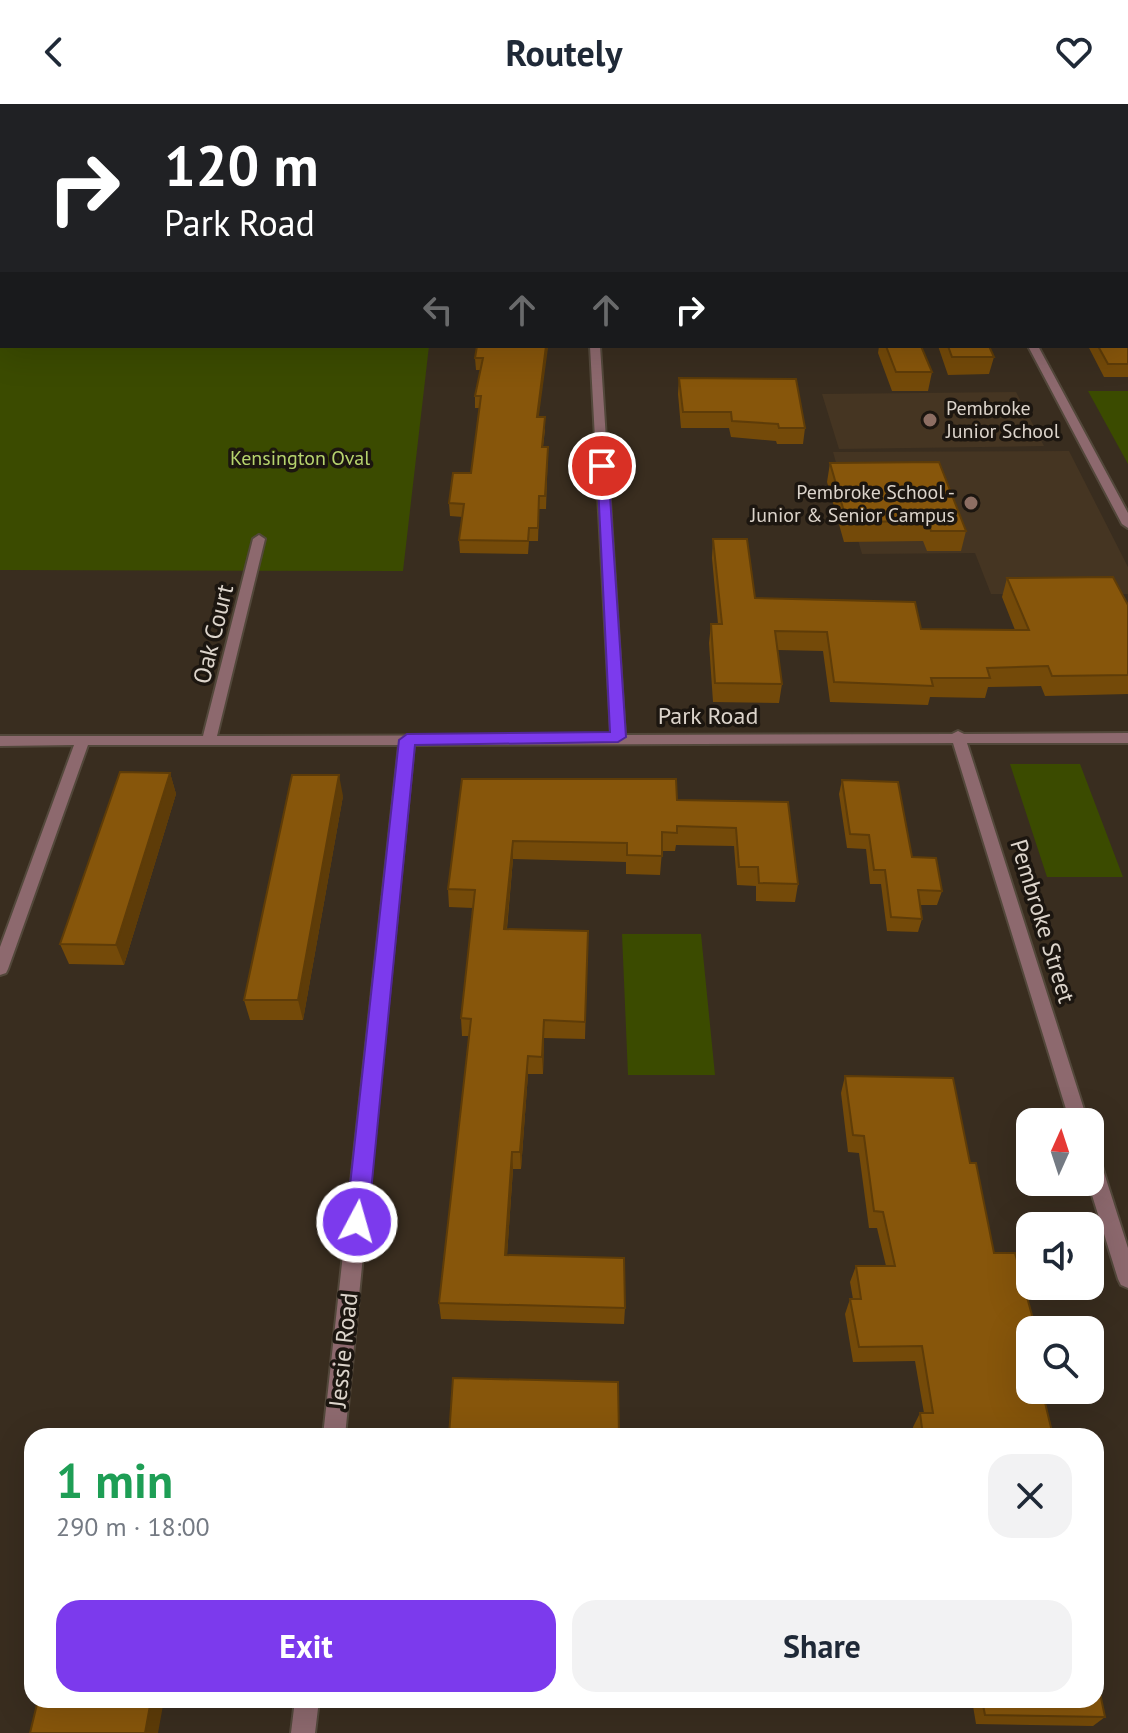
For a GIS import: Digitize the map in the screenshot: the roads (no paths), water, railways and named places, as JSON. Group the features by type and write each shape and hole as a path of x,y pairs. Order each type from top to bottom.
{"street":[{"path":"595,348 618,737"},
{"path":"1034,348 1128,524"},
{"name":"Oak Court","path":"209,740 259,539"},
{"name":"Park Road","path":"0,741 958,736 1128,738"},
{"name":"Pembroke Street","path":"958,736 1075,1108"},
{"name":"Jessie Road","path":"335,1428 407,740"},
{"path":"0,969 83,741"},
{"path":"1102,1196 1128,1279"},
{"path":"303,1733 306,1708"}],"place":[{"name":"Pembroke Junior School","path":"930,420"},
{"name":"Pembroke School - Junior & Senior Campus","path":"971,503"}],"park label":[{"name":"Kensington Oval","path":"300,458"}]}
